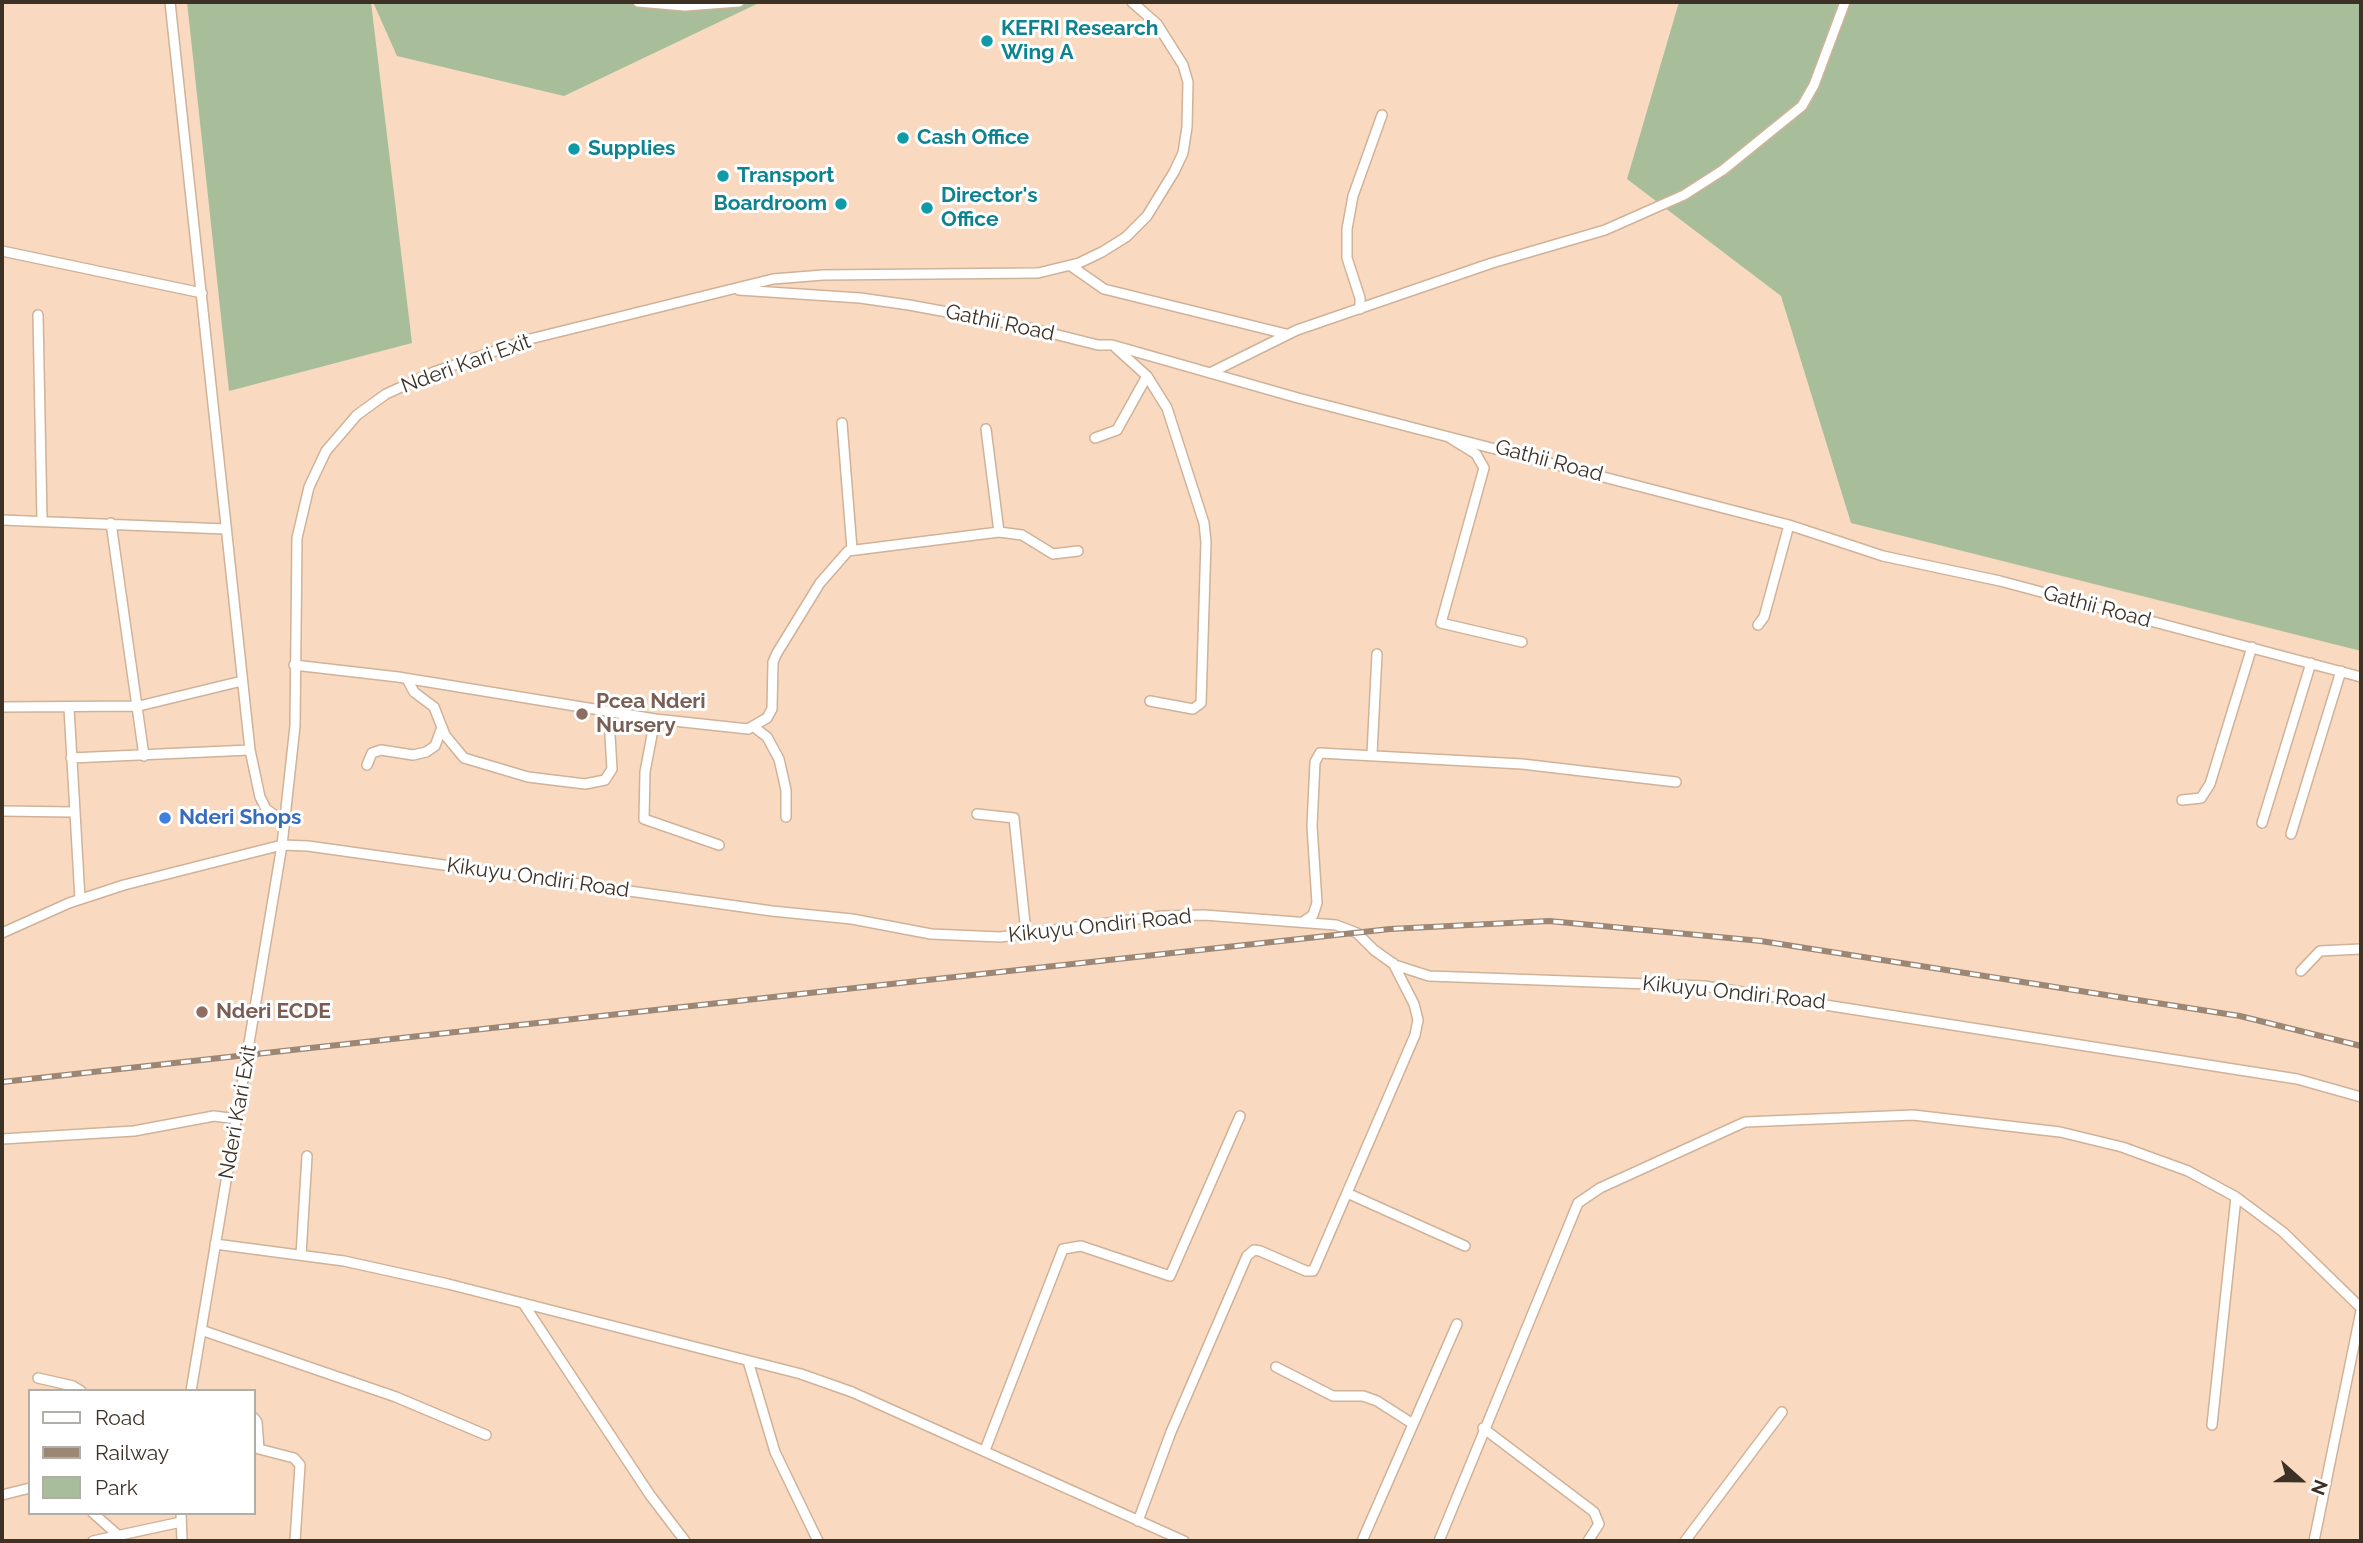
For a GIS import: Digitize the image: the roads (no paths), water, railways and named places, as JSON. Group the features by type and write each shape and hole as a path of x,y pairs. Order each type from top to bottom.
{"street":[{"path":"170,2 250,750 260,797 266,809 284,822"},
{"path":"638,2 696,6 739,2"},
{"name":"Nderi Kari Exit","path":"191,1389 282,845 295,726 295,558 300,521 319,464 357,415 407,382 481,355 729,289 798,276 1027,274 1071,266 1102,252 1137,228 1163,193 1182,153 1188,101 1183,65 1157,23 1132,2"},
{"path":"1210,373 1286,334 1492,262 1605,230 1654,211 1700,185 1802,106 1814,85 1845,2"},
{"path":"1360,310 1360,298 1348,258 1347,229 1356,184 1382,115"},
{"path":"2,251 202,293"},
{"path":"1071,266 1104,289 1286,334"},
{"name":"Gathii Road","path":"729,289 859,298 909,305 1018,324 1098,345 1112,345 1789,525 1884,556 2000,581 2361,677"},
{"path":"38,315 42,520"},
{"path":"1112,345 1147,376 1167,408 1204,523 1207,567 1201,703 1193,709 1150,701"},
{"path":"1094,438 1118,430 1147,376"},
{"path":"842,423 852,550"},
{"path":"986,429 999,531"},
{"path":"1443,433 1476,454 1484,468 1441,623 1522,642"},
{"path":"2,520 225,529"},
{"path":"111,523 144,756"},
{"path":"1758,625 1764,617 1789,525"},
{"path":"295,665 407,679 655,719 742,730 754,727 772,709 773,662 776,653 820,583 852,550 999,531 1022,535 1053,554 1078,551"},
{"path":"2182,800 2201,798 2210,784 2252,647"},
{"path":"1372,754 1377,654"},
{"path":"2262,823 2311,663"},
{"path":"2291,834 2341,671"},
{"path":"407,679 414,692 434,707 457,752 471,761 550,782 585,784 605,780 612,769 610,735"},
{"path":"2,707 139,706 242,681"},
{"path":"69,708 80,899"},
{"path":"655,719 645,772 644,819 719,845"},
{"path":"367,765 372,753 381,750 413,755 426,752 435,746 442,727"},
{"path":"754,727 767,737 779,759 786,790 786,817"},
{"path":"71,758 250,750"},
{"path":"1303,922 1313,915 1317,903 1312,826 1316,756 1324,752 1522,764 1676,782"},
{"path":"2,811 73,812"},
{"path":"977,814 1014,818 1026,933"},
{"name":"Kikuyu Ondiri Road","path":"2,933 80,899 124,885 282,845 354,852 760,909 852,919 931,934 988,937 1162,916 1220,915 1303,922 1346,928 1357,933 1393,963 1429,976 1704,986 2297,1079 2361,1097"},
{"path":"2301,971 2320,951 2361,949"},
{"path":"1138,1521 1171,1432 1247,1256 1254,1250 1260,1251 1312,1271 1410,1048 1418,1020 1414,1004 1393,963"},
{"path":"1439,1541 1483,1428 1578,1203 1600,1188 1745,1122 1913,1115 2060,1132 2151,1156 2204,1178 2236,1197 2283,1232 2361,1310 2314,1541"},
{"path":"2,1139 146,1130 214,1116 237,1119"},
{"path":"985,1450 1062,1249 1081,1246 1170,1276 1240,1116"},
{"path":"301,1255 307,1156"},
{"path":"1347,1194 1465,1246"},
{"path":"2212,1425 2236,1197"},
{"path":"215,1244 344,1261 523,1303 748,1361 852,1392 1184,1541"},
{"path":"523,1303 650,1495 685,1541"},
{"path":"1362,1541 1457,1324"},
{"path":"201,1330 396,1397 486,1435"},
{"path":"748,1361 775,1452 818,1541"},
{"path":"1276,1367 1334,1395 1363,1396 1377,1401 1413,1424"},
{"path":"38,1378 78,1389"},
{"path":"1685,1541 1782,1412"},
{"path":"256,1421 256,1444 259,1449 299,1460 301,1472 295,1541"},
{"path":"1483,1428 1594,1512 1599,1524 1588,1541"},
{"path":"2,1495 28,1488"},
{"path":"95,1515 119,1536"},
{"path":"93,1541 181,1518 183,1541"}],"railway":[{"path":"2,1082 1390,929 1549,921 1761,941 2240,1016 2361,1046"}],"place":[{"name":"KEFRI Research Wing A","path":"987,41"},
{"name":"Cash Office","path":"903,138"},
{"name":"Supplies","path":"574,149"},
{"name":"Transport","path":"723,176"},
{"name":"Boardroom","path":"841,204"},
{"name":"Director's Office","path":"927,208"},
{"name":"Pcea Nderi Nursery","path":"582,714"},
{"name":"Nderi Shops","path":"165,818"},
{"name":"Nderi ECDE","path":"202,1012"}]}
